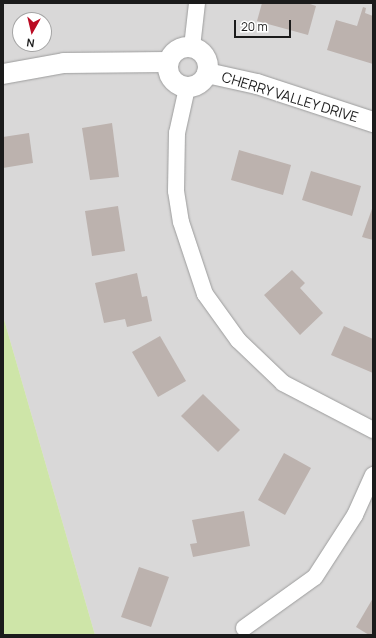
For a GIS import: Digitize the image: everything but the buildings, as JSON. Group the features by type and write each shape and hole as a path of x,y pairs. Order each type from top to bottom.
{"street":[{"path":"192,48 197,3"},
{"path":"182,48 192,48 202,53 207,62 207,73 203,81 196,86 187,88 178,85 171,79 168,71 168,62 173,53 182,48"},
{"path":"3,74 64,63 168,62"},
{"name":"CHERRY VALLEY DRIVE","path":"207,73 257,84 373,122"},
{"path":"187,88 177,134 176,191 181,222 205,294 238,340 283,383 373,430"},
{"path":"244,628 315,577 355,515 373,475"}],"shaded area":[{"path":"3,3 373,3 373,635 95,635 3,316"}],"green space":[{"path":"3,316 95,635 3,635"}]}
